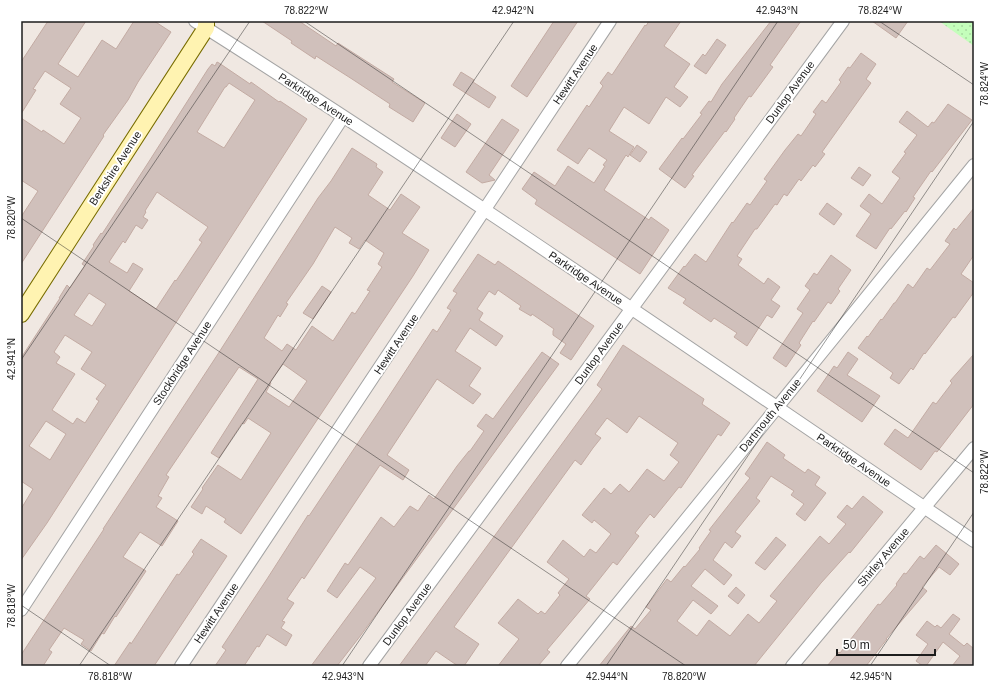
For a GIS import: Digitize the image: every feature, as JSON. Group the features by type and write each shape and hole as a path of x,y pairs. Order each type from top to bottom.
{"street":[{"name":"Hewitt Avenue","path":"181,666 610,21"},
{"name":"Dunlop Avenue","path":"369,666 843,21"},
{"name":"Parkridge Avenue","path":"202,23 632,308 974,541"},
{"name":"Berkshire Avenue","path":"21,314 202,23"},
{"name":"Stockbridge Avenue","path":"21,610 343,116"},
{"name":"Dartmouth Avenue","path":"567,666 974,165"},
{"name":"Shirley Avenue","path":"792,666 974,448"}],"green space":[{"path":"939,21 974,21 974,46"}],"building":[{"path":"48,21 86,21 58,64 78,77 102,40 116,49 134,21 154,21 171,32 21,264 21,217 38,191 21,180 21,118 64,144 81,118 60,104 71,88 45,71 33,89 36,90 21,114 21,62"},
{"path":"262,21 299,21 336,46 338,43 394,79 392,82 425,103 413,122 389,107 390,104 316,56 315,59 291,43 292,41"},
{"path":"554,21 578,21 527,97 511,86"},
{"path":"649,21 681,21 664,46 690,64 674,87 688,97 680,107 666,97 649,124 624,107 609,131 634,147 628,157 626,155 604,190 649,220 651,217 669,230 640,274 535,204 537,200 522,189 534,172 555,186 568,166 594,183 605,166 603,165 607,160 589,148 578,164 557,150 587,105 589,107 603,86 600,83 608,72 612,75"},
{"path":"771,21 801,21 770,65 773,67 751,97 749,96 726,132 725,131 692,175 694,176 685,188 659,169"},
{"path":"872,21 908,21 896,38"},
{"path":"717,39 726,45 706,74 694,66 703,54 705,56"},
{"path":"861,53 876,64 866,79 871,83 822,152 825,154 815,167 813,165 801,181 799,179 787,196 784,194 777,205 775,204 757,229 755,229 737,256 742,259 738,265 764,284 768,278 780,287 771,300 780,306 772,318 767,315 747,346 734,337 737,333 714,318 711,322 683,303 686,299 668,288 695,254 706,262 732,222 733,223 747,203 750,205 767,181 764,179 785,150 798,134 801,136 816,114 813,112 822,100 826,103 841,82 839,80 848,67 850,68"},
{"path":"217,62 219,63 307,119 47,523 21,560 21,509 33,489 21,481 21,358 67,285 70,288 85,266 82,264 94,246 93,245 101,233 102,234 208,69 212,64 215,66","holes":["229,83 255,100 224,148 197,132","157,192 208,227 199,240 202,242 156,309 129,291 143,269 133,263 127,273 109,262 123,241 125,243 136,225 142,229 148,220 143,217 146,212 145,211","89,293 106,304 92,326 74,315","65,335 92,352 81,369 106,385 96,399 99,401 85,423 77,418 73,424 52,410 75,374 56,363 60,357 54,352","46,421 66,434 50,460 29,446"]},
{"path":"461,72 496,97 489,108 453,85"},
{"path":"948,104 972,120 932,172 931,171 913,197 915,198 906,212 905,211 891,229 890,228 876,249 856,236 871,214 860,206 869,194 882,204 900,178 892,172 906,153 904,152 917,135 899,122 907,111 928,127 932,122 934,123"},
{"path":"457,114 471,124 455,147 441,138"},
{"path":"502,119 519,130 489,175 495,180 482,183 466,172"},
{"path":"637,145 647,152 640,162 630,155"},
{"path":"352,148 377,164 376,167 383,172 368,195 390,210 401,194 420,207 402,233 429,250 413,276 241,534 224,522 226,519 206,506 202,514 191,507 218,465 241,480 271,433 248,418 244,424 242,423 219,458 211,453 258,379 239,367 166,475 169,477 158,496 162,498 156,507 178,521 162,546 140,532 123,557 146,571 104,634 102,633 91,651 81,644 84,640 64,628 49,650 52,652 43,666 21,666 21,655 318,198","holes":["335,227 352,238 349,243 359,249 365,240 384,253 378,264 382,267 367,290 370,291 355,314 352,312 333,341 312,326 296,350 287,344 282,351 264,338 278,315 280,317 288,304 286,303 313,264","283,364 307,381 289,407 266,392 271,383 270,382"]},
{"path":"859,167 871,175 863,186 851,178"},
{"path":"827,203 842,214 834,225 819,214"},
{"path":"974,208 974,255 961,274 974,283 974,292 955,318 953,317 925,354 924,353 913,370 911,368 899,384 890,378 893,373 858,348 881,319 882,320 908,284 913,288 927,268 930,270 950,244 945,241 954,228 956,230"},
{"path":"478,254 495,265 498,261 594,326 571,360 560,353 566,344 553,335 554,329 532,314 531,316 519,309 521,306 498,290 495,295 489,291 477,309 483,313 479,320 503,336 496,346 470,328 455,351 481,368 469,386 481,394 473,404 437,379 387,455 409,470 403,480 380,465 304,579 302,577 287,599 294,603 282,621 285,622 281,628 292,635 286,646 267,634 244,666 215,666 226,650 222,647 308,515 309,516 433,329 437,332 451,310 447,308 457,293 453,291"},
{"path":"831,255 851,270 838,289 840,291 831,304 828,302 814,322 813,321 799,343 801,345 786,367 773,358 803,313 797,309 810,290 805,286 814,273 817,275"},
{"path":"322,286 331,292 313,319 303,313"},
{"path":"623,345 704,399 702,404 730,423 721,436 718,434 681,488 679,487 654,518 650,514 635,533 639,536 617,565 613,562 586,596 590,599 547,650 550,652 538,666 498,666 519,639 498,623 518,599 538,614 541,611 545,614 560,595 558,593 569,579 547,562 563,540 584,557 590,549 596,553 611,534 594,520 592,523 582,515 604,488 611,494 620,484 629,492 647,469 664,481 679,462 670,455 678,443 639,416 627,433 607,418 595,434 601,438 581,465 575,460 454,627 479,644 464,666 458,666 436,651 425,666 399,666 602,389 597,385"},
{"path":"542,352 559,364 361,635 337,666 311,666 376,578 360,567 337,598 327,591 345,563 348,565 381,517 394,527 410,506 418,511 429,495 434,499 484,431 477,426 486,414 493,419"},
{"path":"848,352 858,359 847,375 880,396 862,422 817,391 834,366 837,368"},
{"path":"974,354 974,404 937,452 935,451 921,470 884,444 895,429 908,438 933,402 936,404 952,383 950,381"},
{"path":"767,442 785,455 783,458 805,473 808,469 820,477 815,485 826,493 805,521 796,514 804,504 791,495 794,491 771,476 756,498 760,501 735,532 741,536 732,548 725,542 713,560 732,575 724,585 705,569 691,586 718,606 711,614 693,600 677,621 697,636 709,620 730,636 748,614 759,623 777,601 770,596 820,536 829,544 846,524 837,517 847,505 852,509 863,496 883,512 850,553 849,552 821,583 754,666 599,666 631,626 635,629 651,610 646,607 667,579 671,582 700,549 699,548 711,531 709,530 750,478 745,474"},
{"path":"776,537 786,545 765,570 755,563"},
{"path":"201,539 227,556 154,666 114,666 130,642 131,644 177,574 179,575 194,554 192,552"},
{"path":"936,545 959,564 950,575 939,567 922,587 927,591 886,639 866,666 827,666 839,652 840,653 878,604 880,605 897,585 896,584 904,573 906,574 920,556 924,559"},
{"path":"736,587 745,595 738,604 728,596"},
{"path":"953,614 960,619 949,634 964,646 967,643 974,649 974,666 952,666 960,656 943,642 926,666 923,666 916,661 928,644 916,635 927,621 935,627 937,625 941,628"}]}
